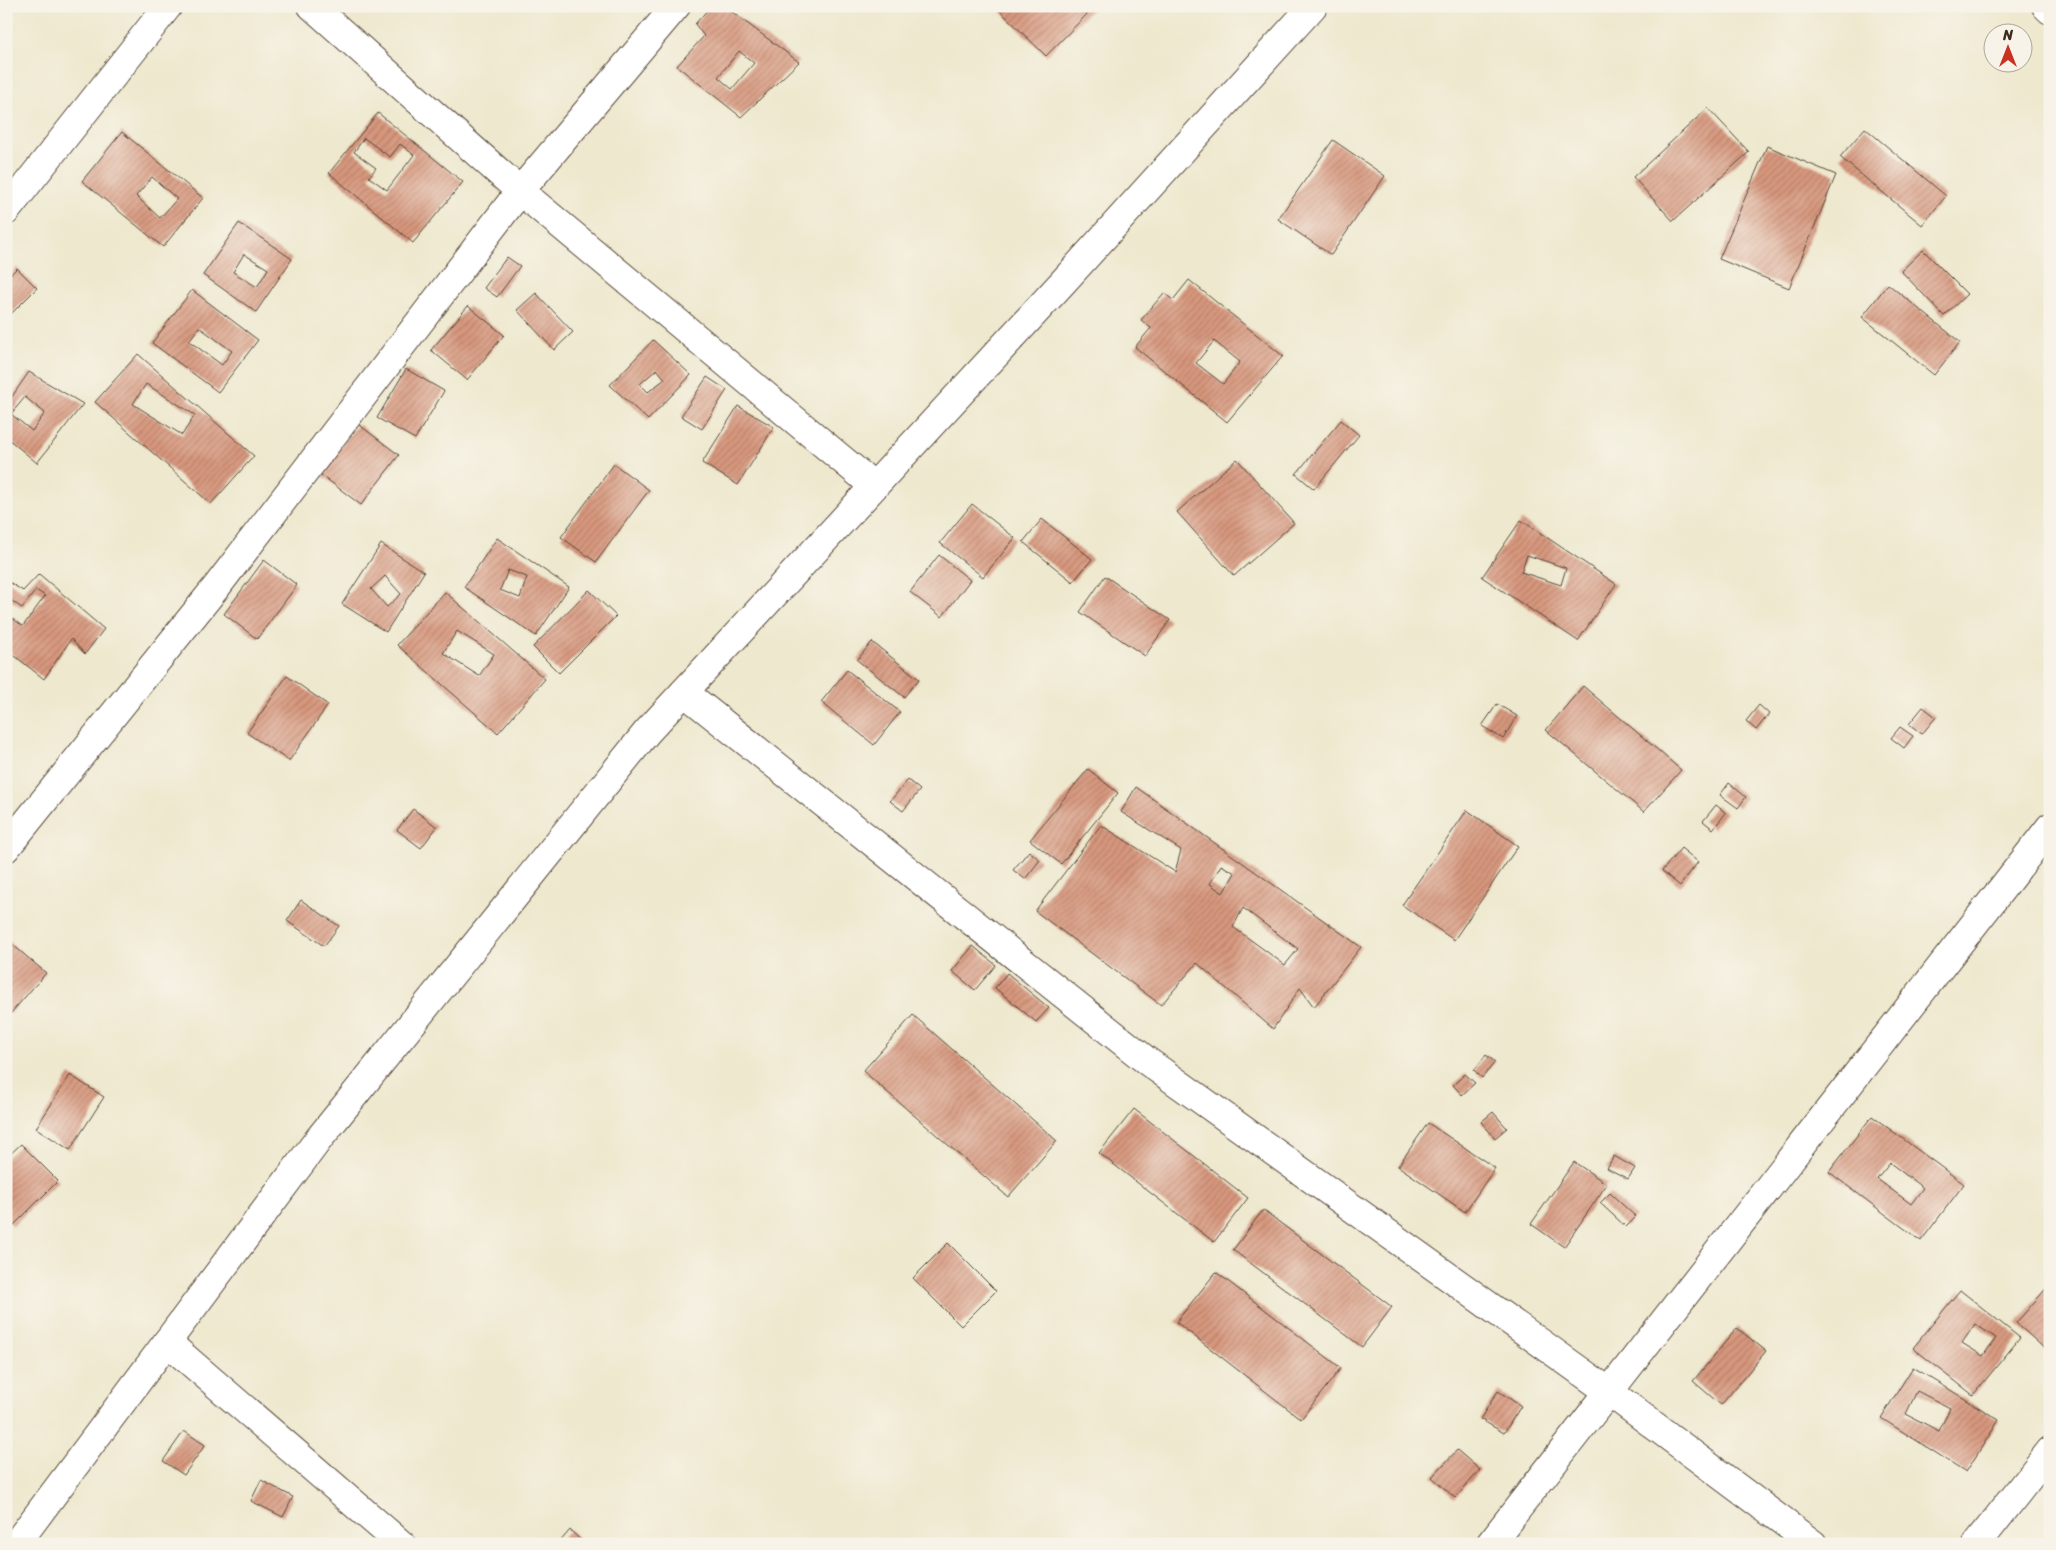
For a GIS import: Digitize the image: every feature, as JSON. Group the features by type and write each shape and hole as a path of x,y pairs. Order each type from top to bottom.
{"street":[{"path":"6,211 168,6"},
{"path":"312,6 520,191 874,486"},
{"path":"6,848 218,585 520,191 676,6"},
{"path":"16,1544 324,1132 647,732 1063,282 1313,6"},
{"path":"2046,6 2050,10"},
{"path":"684,692 1147,1061 1608,1391 1813,1544"},
{"path":"1490,1544 2050,827"},
{"path":"167,1342 401,1544"},
{"path":"1978,1544 2050,1451"}],"building":[{"path":"711,6 724,6 799,62 741,117 677,66 704,36 695,24","holes":["739,51 754,63 732,89 718,77"]},
{"path":"995,6 1095,6 1046,56"},
{"path":"1708,108 1749,152 1673,221 1633,177"},
{"path":"378,113 463,182 413,243 329,173","holes":["364,138 390,157 400,144 414,155 387,190 369,177 376,168 354,152"]},
{"path":"1865,128 1946,196 1922,225 1840,157"},
{"path":"122,132 203,198 163,247 82,181","holes":["152,177 177,199 160,218 136,196"]},
{"path":"1333,140 1385,176 1331,255 1278,219"},
{"path":"1767,146 1836,175 1789,288 1719,259"},
{"path":"239,223 292,259 256,312 203,275","holes":["244,254 268,269 257,287 233,272"]},
{"path":"1923,250 1967,294 1944,316 1901,271"},
{"path":"507,257 520,266 497,297 484,288"},
{"path":"17,268 37,288 6,319 6,279"},
{"path":"1189,280 1283,356 1227,422 1135,347 1151,328 1141,320 1164,293 1173,300","holes":["1214,341 1240,362 1223,384 1196,363"]},
{"path":"1888,284 1960,342 1934,375 1862,317"},
{"path":"192,290 258,340 218,392 152,343","holes":["199,327 232,351 222,365 189,341"]},
{"path":"536,293 573,332 554,350 517,310"},
{"path":"468,306 504,335 467,380 431,350"},
{"path":"653,340 691,375 648,420 610,385","holes":["657,369 665,379 648,392 640,384"]},
{"path":"138,354 254,456 211,504 95,402","holes":["146,384 195,415 182,435 133,404"]},
{"path":"406,369 444,391 415,439 377,418"},
{"path":"29,372 83,404 37,463 6,437 6,405","holes":["25,397 45,413 32,431 11,414"]},
{"path":"707,377 727,390 702,429 681,416"},
{"path":"738,406 774,427 738,485 702,463"},
{"path":"1341,420 1359,435 1314,489 1296,474"},
{"path":"358,424 399,455 361,505 320,474"},
{"path":"1237,459 1294,523 1234,576 1177,512"},
{"path":"614,464 649,490 596,562 561,537"},
{"path":"972,504 1015,538 983,577 940,543"},
{"path":"1042,519 1092,559 1073,582 1023,542"},
{"path":"1521,520 1616,584 1578,641 1482,577","holes":["1527,555 1566,568 1561,585 1521,572"]},
{"path":"497,538 569,587 536,636 464,587","holes":["508,570 527,577 520,598 500,590"]},
{"path":"381,544 424,572 386,632 342,604","holes":["385,576 401,594 387,607 371,589"]},
{"path":"939,555 970,580 942,617 910,592"},
{"path":"264,560 297,585 257,639 224,614"},
{"path":"39,574 104,629 85,654 71,639 44,679 6,649 6,614 23,626 45,596 36,590 22,608 6,597 6,580 23,591"},
{"path":"1105,576 1170,620 1145,656 1080,612"},
{"path":"589,590 616,616 559,673 533,647"},
{"path":"445,592 545,679 498,733 397,645","holes":["457,631 494,654 479,676 443,653"]},
{"path":"872,642 919,679 904,697 857,660"},
{"path":"847,670 900,712 874,745 821,702"},
{"path":"287,676 328,705 289,761 247,733"},
{"path":"1583,686 1681,770 1644,812 1546,730"},
{"path":"1497,704 1517,716 1503,739 1482,726"},
{"path":"1759,705 1769,714 1756,730 1746,721"},
{"path":"1923,707 1936,717 1922,734 1909,724"},
{"path":"1900,727 1913,736 1904,748 1891,738"},
{"path":"1088,769 1118,793 1061,864 1030,840"},
{"path":"908,780 920,790 903,811 890,801"},
{"path":"1729,783 1746,797 1738,808 1720,795"},
{"path":"1136,787 1361,947 1314,1007 1300,988 1273,1029 1197,963 1161,1005 1035,911 1101,825 1175,872 1181,850 1121,812","holes":["1221,865 1235,873 1223,893 1210,884","1243,908 1298,949 1285,965 1233,927"]},
{"path":"1716,805 1726,813 1713,829 1703,821"},
{"path":"413,809 437,827 421,848 397,830"},
{"path":"1467,810 1518,846 1454,940 1402,905"},
{"path":"1681,848 1698,862 1680,886 1662,871"},
{"path":"1029,851 1040,860 1025,879 1013,870"},
{"path":"301,900 339,926 324,946 287,921"},
{"path":"6,939 46,973 11,1013 6,1010"},
{"path":"973,946 996,965 975,990 952,971"},
{"path":"1007,973 1049,1008 1036,1022 995,988"},
{"path":"913,1015 1057,1141 1008,1197 863,1071"},
{"path":"1486,1055 1495,1062 1482,1078 1474,1070"},
{"path":"1465,1074 1475,1083 1462,1095 1453,1085"},
{"path":"70,1075 104,1097 70,1150 36,1128"},
{"path":"1134,1109 1248,1198 1214,1242 1099,1153"},
{"path":"1493,1112 1507,1128 1495,1138 1481,1122"},
{"path":"1872,1116 1964,1184 1921,1241 1829,1172","holes":["1890,1163 1923,1188 1911,1204 1877,1179"]},
{"path":"1428,1123 1495,1168 1465,1212 1398,1166"},
{"path":"21,1144 58,1181 13,1226 6,1219 6,1158"},
{"path":"1614,1156 1635,1168 1628,1179 1607,1168"},
{"path":"1574,1162 1607,1184 1564,1247 1531,1224"},
{"path":"1610,1193 1636,1217 1626,1227 1600,1203"},
{"path":"1263,1210 1392,1307 1362,1347 1233,1250"},
{"path":"948,1243 996,1291 961,1326 913,1278"},
{"path":"1216,1272 1341,1368 1301,1419 1176,1322"},
{"path":"2050,1284 2050,1342 2044,1348 2016,1323"},
{"path":"1960,1290 2020,1338 1973,1395 1913,1348","holes":["1975,1324 1996,1338 1983,1356 1962,1343"]},
{"path":"1737,1328 1766,1351 1721,1405 1693,1381"},
{"path":"1913,1367 1999,1420 1966,1472 1881,1418","holes":["1917,1391 1950,1408 1939,1431 1906,1414"]},
{"path":"1498,1391 1521,1406 1504,1433 1480,1419"},
{"path":"184,1431 205,1445 184,1475 163,1461"},
{"path":"1457,1450 1480,1470 1455,1498 1432,1477"},
{"path":"261,1480 293,1497 283,1517 251,1501"},
{"path":"570,1530 585,1544 558,1544"}]}
